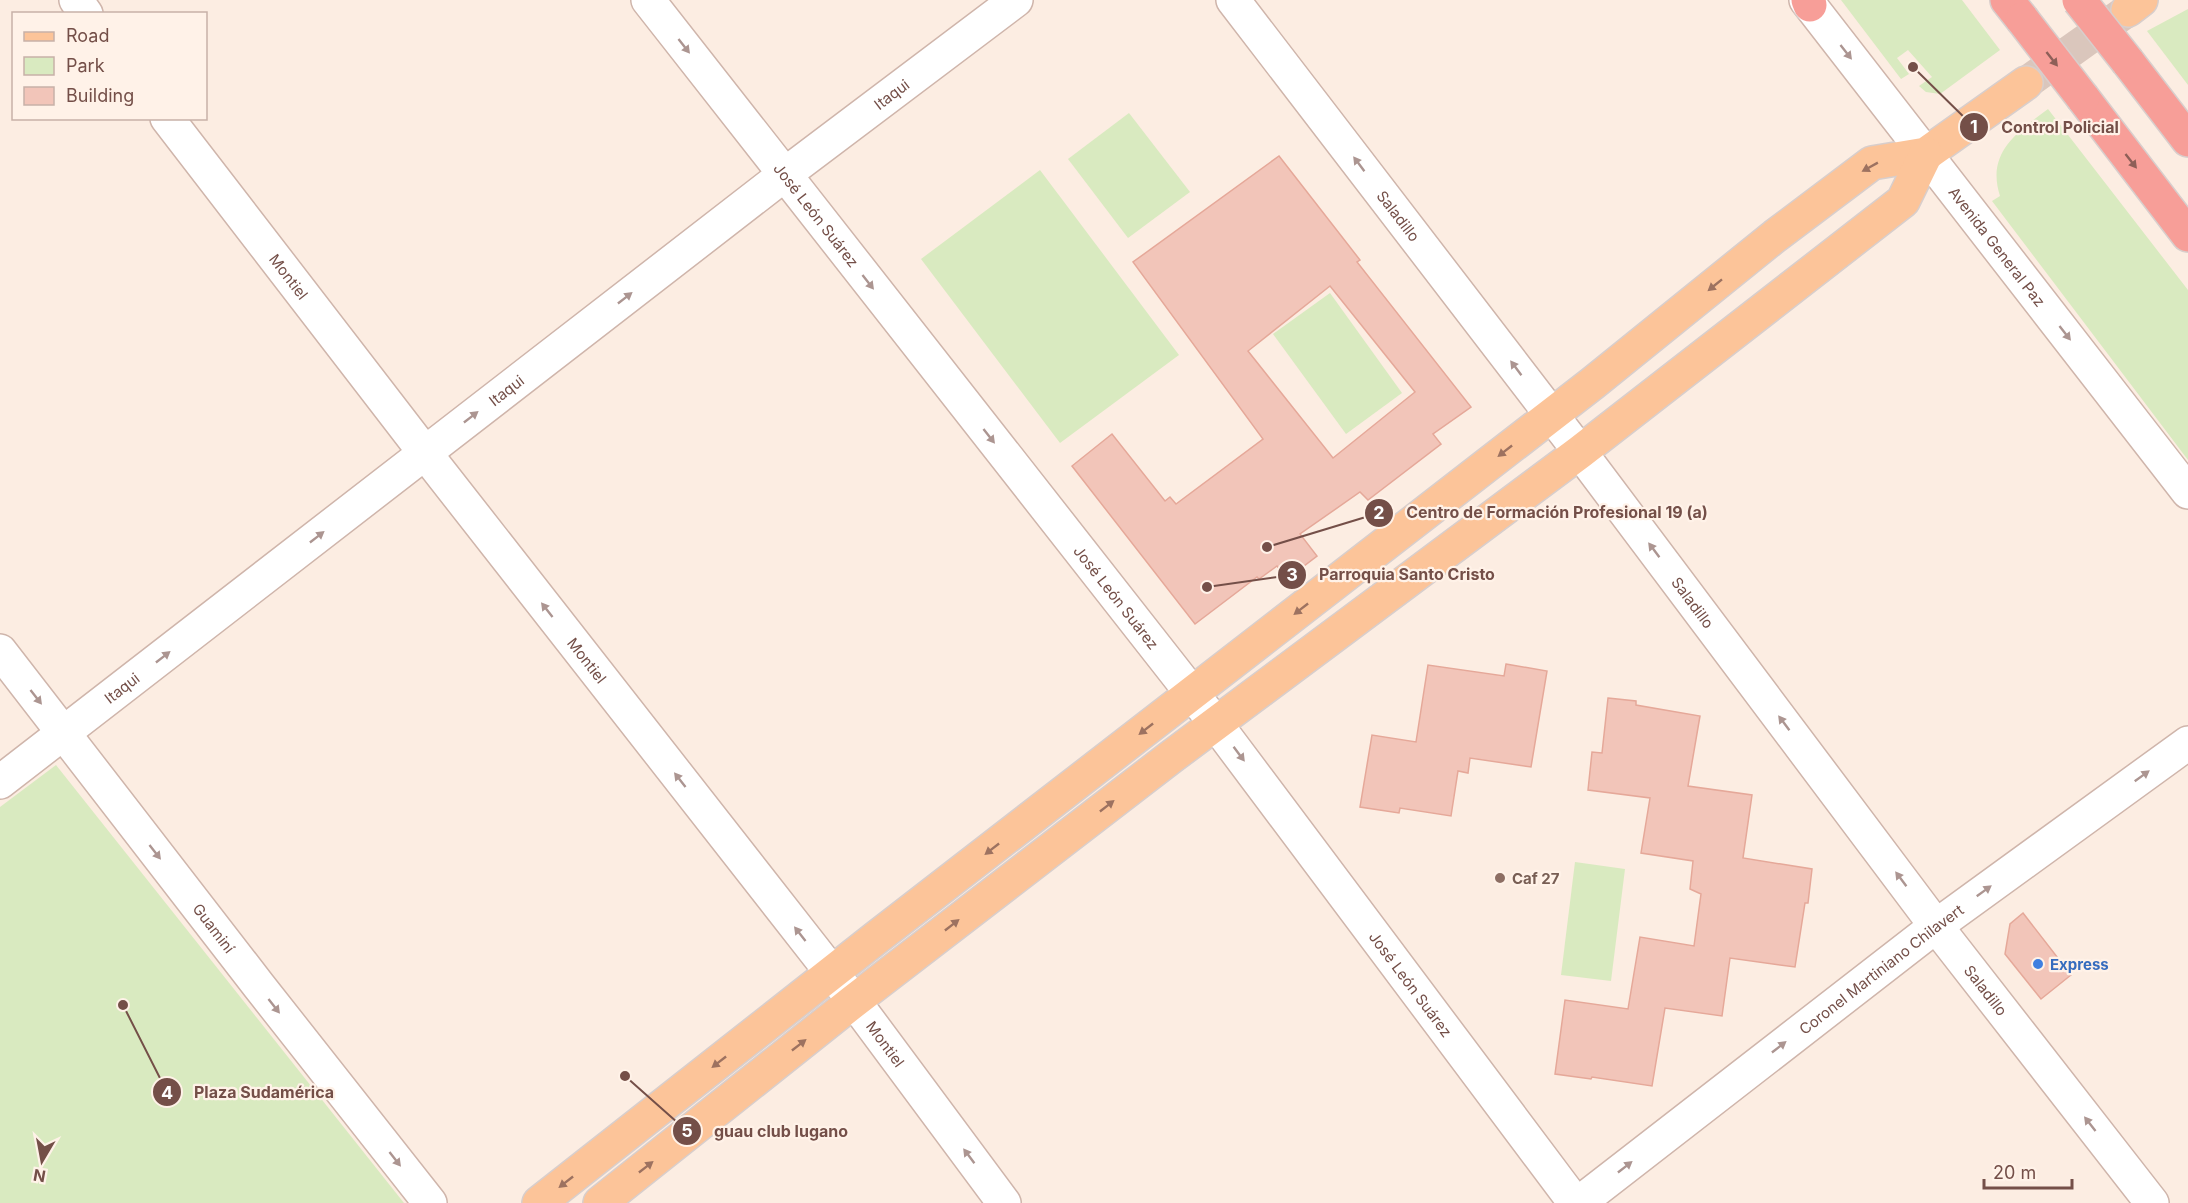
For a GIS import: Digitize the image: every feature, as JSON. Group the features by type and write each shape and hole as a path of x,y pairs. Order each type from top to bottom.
{"highway":[{"path":"2079,0 2188,140"},
{"path":"2014,10 2188,235"}],"main road":[{"path":"539,1203 1551,415 1775,236 1872,163 1926,154 2026,83"},
{"path":"600,1203 854,1001 1171,757 1580,452 1903,201 1926,154"}],"street":[{"name":"José León Suárez","path":"648,0 1216,724 1577,1203"},
{"name":"Itaqui","path":"0,782 784,175 1016,0"},
{"name":"Saladillo","path":"1233,0 1580,452 1936,926 2152,1203"},
{"name":"Avenida General Paz","path":"1808,2 2188,492"},
{"name":"Montiel","path":"169,120 425,453 854,1001 1004,1203"},
{"name":"Guaminí","path":"0,651 430,1203"},
{"name":"Coronel Martiniano Chilavert","path":"1577,1203 1936,926 2188,743"}],"green space":[{"path":"1841,0 1962,0 2000,50 1940,94 1926,92 1919,86 1932,77 1908,50 1897,58 1909,74 1901,79"},
{"path":"2188,9 2188,85 2147,31"},
{"path":"2048,109 2188,290 2188,460 1992,201 2000,196 1997,168 2007,145 2025,126"},
{"path":"1129,113 1190,192 1128,238 1068,159"},
{"path":"1040,170 1179,355 1060,443 921,259"},
{"path":"1330,293 1402,393 1346,434 1273,334"},
{"path":"56,765 404,1203 0,1203 0,807"},
{"path":"1575,862 1625,869 1611,981 1561,975"}],"building":[{"path":"1279,156 1360,260 1357,262 1471,407 1433,434 1441,444 1368,500 1360,492 1300,534 1317,556 1287,579 1277,566 1259,579 1257,577 1195,624 1072,466 1112,434 1165,501 1170,497 1176,504 1263,439 1133,262","holes":["1330,286 1415,392 1333,458 1248,351"]},
{"path":"1506,664 1547,671 1531,767 1470,758 1468,773 1458,771 1451,816 1400,808 1399,813 1360,807 1372,735 1416,742 1428,665 1504,676"},
{"path":"1608,698 1636,701 1636,705 1700,716 1688,786 1752,795 1743,858 1812,869 1808,903 1805,903 1795,967 1730,958 1722,1016 1665,1008 1652,1086 1555,1074 1565,1000 1628,1009 1640,937 1694,946 1701,894 1690,889 1693,861 1641,853 1650,798 1588,790 1592,752 1602,753"},
{"name":"Express","path":"2023,913 2071,975 2041,999 2005,954 2010,924"}],"tunnel":[{"path":"2026,83 2124,13"}],"place":[{"name":"Control Policial","path":"1913,67"},
{"name":"Centro de Formación Profesional 19 (a)","path":"1267,547"},
{"name":"Parroquia Santo Cristo","path":"1207,587"},
{"name":"Caf 27","path":"1500,878"},
{"name":"Express","path":"2038,964"},
{"name":"Plaza Sudamérica","path":"123,1005"},
{"name":"guau club lugano","path":"625,1076"}]}
